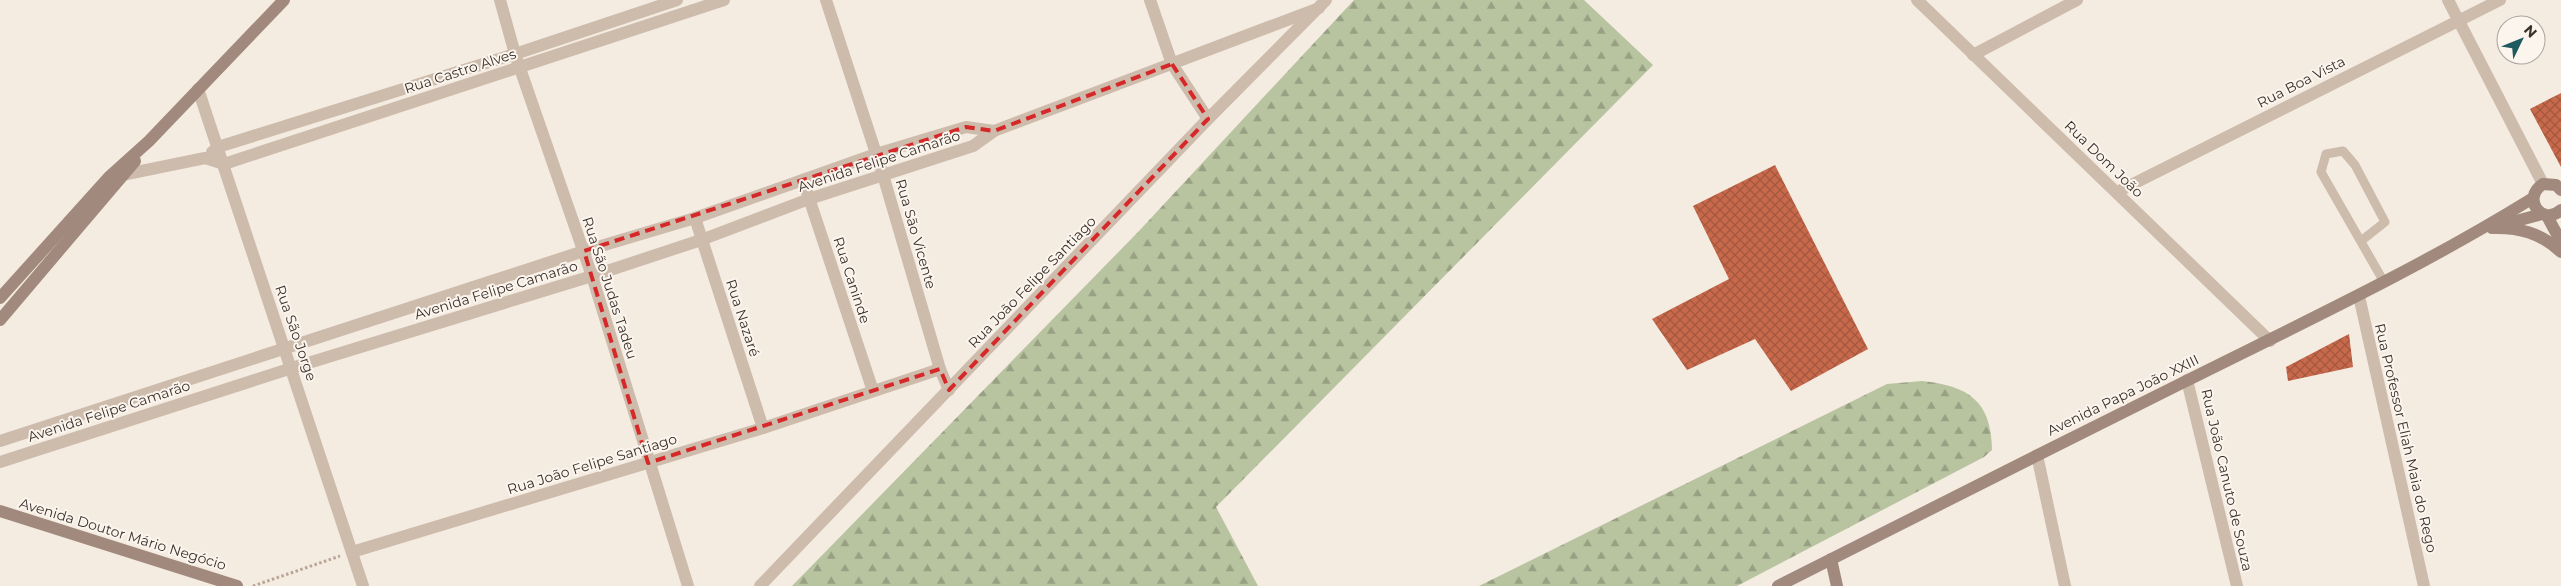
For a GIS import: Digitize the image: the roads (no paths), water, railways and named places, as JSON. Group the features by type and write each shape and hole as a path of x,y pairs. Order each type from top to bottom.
{"main road":[{"path":"0,298 109,177 149,141 284,0"},
{"path":"0,320 125,175 149,141"},
{"path":"2543,184 2560,186"},
{"name":"Avenida Papa João XXIII","path":"1778,586 2187,380 2359,296 2486,229 2532,198 2536,190 2543,184"},
{"path":"2532,198 2537,210 2545,215 2561,242"},
{"name":"Avenida Papa João XXIII","path":"2486,229 2561,210"},
{"path":"2486,229 2518,228 2534,233 2548,241 2561,252"},
{"path":"15,282 26,292"},
{"name":"Avenida Doutor Mário Negócio","path":"0,511 237,586"},
{"path":"1831,559 1837,586"}],"street":[{"name":"Rua São Judas Tadeu","path":"500,0 520,68 584,251 648,463 688,586"},
{"name":"Rua Castro Alves","path":"109,177 205,158 218,147 516,54 677,0"},
{"name":"Rua São Vicente","path":"826,0 883,175 940,369 949,390"},
{"path":"1150,0 1172,64 1208,119"},
{"name":"Rua Dom João","path":"1917,0 2270,341"},
{"path":"1973,55 2077,0"},
{"path":"2448,0 2543,184"},
{"name":"Rua Boa Vista","path":"2116,192 2500,0"},
{"name":"Rua Castro Alves","path":"205,158 224,164 520,68 716,1"},
{"name":"Avenida Felipe Camarão","path":"0,462 292,368 592,276 701,240 809,199 973,146 994,131 1172,64 1322,4"},
{"name":"Rua João Felipe Santiago","path":"760,586 1208,119 1322,4"},
{"name":"Rua São Jorge","path":"198,89 364,586"},
{"name":"Avenida Felipe Camarão","path":"0,441 584,251 695,218 876,154 966,127 994,131"},
{"name":"Rua Caninde","path":"803,180 873,391"},
{"name":"Rua Nazaré","path":"695,218 763,428"},
{"name":"Rua Professor Eliah Maia do Rego","path":"2359,296 2424,586"},
{"name":"Rua João Felipe Santiago","path":"352,552 763,428 940,369"},
{"name":"Rua João Canuto de Souza","path":"2187,380 2237,586"},
{"path":"2037,455 2065,586"}],"lane":[{"path":"2361,241 2385,222 2356,165 2343,151 2326,154 2322,172 2384,282"}]}
